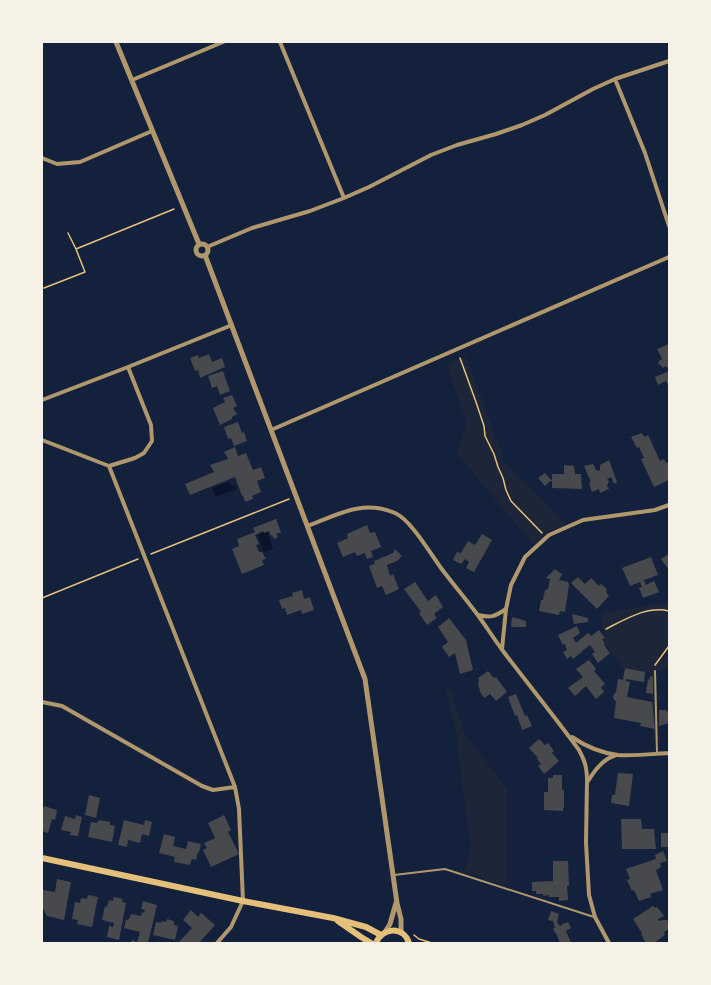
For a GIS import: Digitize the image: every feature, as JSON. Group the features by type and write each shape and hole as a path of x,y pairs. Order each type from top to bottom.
{"main road":[{"path":"42,858 243,901 334,918 366,927 383,934"},
{"path":"334,918 361,938 371,943"},
{"path":"376,943 383,934 391,930 401,933 415,943"}],"street":[{"path":"116,42 199,244"},
{"path":"132,80 223,42"},
{"path":"280,42 344,198"},
{"path":"208,247 252,228 310,211 344,198 369,187 431,154 522,125 545,115 615,79 669,61"},
{"path":"615,79 645,153 669,226"},
{"path":"42,158 56,164 80,162 152,131"},
{"path":"204,243 208,247 208,252 205,255 199,256 196,253 195,249 199,244 204,243"},
{"path":"205,255 365,679 396,902 401,919 401,933"},
{"path":"271,430 669,257"},
{"path":"42,400 232,325"},
{"path":"42,440 109,466 135,458 144,453 152,441 150,424 128,367"},
{"path":"109,466 234,787 239,809 243,901 231,926 217,943"},
{"path":"502,649 506,609 511,585 525,557 550,535 583,520 655,510 669,505"},
{"path":"307,526 358,508 368,507 384,509 396,513 408,523 579,750 587,771 586,843 589,895 595,917 608,943"},
{"path":"478,615 488,617 496,615 506,609"},
{"path":"42,702 62,706 202,786 213,790 234,787"},
{"path":"568,735 584,745 594,749 619,755 669,753"},
{"path":"587,781 594,771 607,759 619,755"},
{"path":"383,934 390,924 396,902"}],"lane":[{"path":"655,670 657,754"},
{"path":"393,875 445,869 595,917"}],"path":[{"path":"76,250 174,209"},
{"path":"44,288 85,272 68,233"},
{"path":"460,358 484,426 485,436 494,454 511,501 542,533"},
{"path":"42,598 296,496"},
{"path":"606,629 636,614 662,609 669,611"},
{"path":"655,670 655,666 669,646"},
{"path":"409,939 419,939 432,943"}],"shaded area":[{"path":"466,356 505,462 565,524 547,532 533,544 457,454 467,422 446,365"},
{"path":"229,482 231,486 234,485 236,489 216,497 212,488"},
{"path":"267,531 273,549 264,552 258,535"},
{"path":"669,602 669,668 656,672 658,741 653,741 651,673 621,667 604,641 601,613"},
{"path":"445,688 451,689 464,733 507,789 506,886 464,872 471,853 456,734"}],"building":[{"path":"669,344 669,367 667,368 666,366 663,368 658,363 662,359 657,349"},
{"path":"209,354 212,362 222,358 225,367 200,378 198,370 195,371 190,358 198,355 199,358"},
{"path":"223,371 230,391 220,395 217,386 212,388 208,376"},
{"path":"669,371 669,387 666,381 658,385 655,377"},
{"path":"232,395 237,406 233,408 237,414 232,417 232,419 220,425 213,408 225,402 223,398"},
{"path":"238,422 247,441 234,446 231,438 228,439 224,427"},
{"path":"642,433 644,437 648,435 660,461 664,459 666,463 669,462 669,480 654,487 641,459 644,458 639,447 637,448 631,437"},
{"path":"235,447 238,456 246,453 253,470 261,467 265,478 257,481 261,492 252,496 253,499 245,502 235,477 190,495 185,484 214,472 210,465 228,459 224,452"},
{"path":"609,460 617,482 614,484 611,477 607,479 609,481 607,486 609,489 600,493 599,489 592,492 589,483 591,482 584,466 593,464 598,471 600,470 600,465"},
{"path":"564,465 574,466 575,474 581,474 582,489 552,488 552,481 545,486 538,478 545,473 551,480 552,474 564,474"},
{"path":"276,519 281,532 276,534 278,537 274,539 269,531 264,533 263,531 255,535 259,544 256,545 259,552 262,552 266,559 262,560 264,565 242,574 232,549 239,546 237,539 255,532 253,528"},
{"path":"367,525 370,533 375,532 381,547 371,551 373,557 367,559 365,553 357,556 355,552 343,557 337,543 348,538 347,534"},
{"path":"482,534 492,540 474,572 466,568 469,562 465,559 461,564 453,560 457,552 461,553 468,541 475,545"},
{"path":"395,549 402,556 397,561 387,565 390,576 393,574 399,589 386,595 382,586 377,588 369,566 375,564 374,561 393,553"},
{"path":"669,554 669,570 661,559"},
{"path":"651,557 658,575 644,580 646,585 654,581 659,592 643,598 639,588 642,587 640,582 630,586 622,568"},
{"path":"555,569 562,574 559,580 568,582 569,585 565,612 560,611 559,615 539,611 545,590 548,589 550,578 546,578"},
{"path":"578,577 585,584 591,578 599,586 601,584 607,589 606,592 609,596 597,609 571,583"},
{"path":"415,582 428,601 436,595 443,607 434,614 437,618 427,625 419,613 421,612 404,589"},
{"path":"302,590 304,599 310,597 314,610 302,614 301,610 287,615 285,608 282,609 279,600 293,596 292,593"},
{"path":"572,614 588,618 588,622 574,624"},
{"path":"512,617 526,621 526,627 511,627"},
{"path":"449,618 466,640 473,670 460,674 455,653 449,657 442,647 448,642 438,627"},
{"path":"577,626 580,633 573,638 576,643 588,633 591,636 599,630 605,638 602,639 605,644 604,645 610,653 598,663 592,654 595,652 590,645 573,659 571,656 567,659 563,652 567,650 565,644 563,645 558,635"},
{"path":"589,660 596,669 594,671 605,684 601,687 604,692 596,699 586,686 575,696 568,688 583,677 576,669"},
{"path":"625,668 645,672 644,682 626,679 626,681 630,682 627,697 652,702 655,729 640,726 641,723 614,718 616,701 614,700 613,696 616,692 618,679 623,680"},
{"path":"488,671 494,678 496,677 507,692 496,701 490,694 484,698 479,690 478,678"},
{"path":"650,676 653,677 653,694 646,693 648,679 650,680"},
{"path":"516,694 525,716 527,715 532,726 522,730 517,715 515,716 508,697"},
{"path":"659,710 666,710 669,713 669,723 659,726"},
{"path":"539,739 545,745 548,743 554,751 552,753 559,761 544,774 538,766 541,764 537,759 538,758 529,748"},
{"path":"618,773 633,774 629,806 611,803 612,795 615,795"},
{"path":"553,775 562,775 562,790 564,790 563,811 544,810 544,792 548,792 548,778 553,778"},
{"path":"89,795 100,798 96,818 85,815"},
{"path":"44,806 57,810 55,820 52,819 48,833 42,831 42,812"},
{"path":"76,815 82,817 78,836 70,835 71,832 61,830 65,816 75,819"},
{"path":"224,815 231,830 228,832 239,854 211,867 203,850 207,848 204,843 215,838 208,823"},
{"path":"621,819 641,819 642,829 654,829 656,849 622,849"},
{"path":"99,820 110,822 110,825 115,826 112,842 88,837 91,822 97,823"},
{"path":"124,820 144,825 145,820 152,822 149,836 142,834 140,843 128,840 127,847 118,845"},
{"path":"661,833 669,833 669,847 661,847"},
{"path":"164,834 175,837 173,846 186,849 188,841 201,844 196,860 192,859 190,865 174,862 175,857 159,853"},
{"path":"663,851 667,861 660,863 661,867 656,870 663,890 650,894 651,897 639,901 627,880 630,879 626,869 656,859 655,855"},
{"path":"553,861 568,861 568,900 559,901 559,897 549,897 549,895 543,896 543,894 536,894 536,891 532,891 532,882 553,881"},
{"path":"57,879 71,882 64,920 47,916 42,907 43,890 55,892"},
{"path":"88,895 98,897 92,927 77,924 78,920 72,919 75,902 80,903 81,898 87,899"},
{"path":"114,897 123,899 122,902 126,903 119,940 107,937 109,926 113,927 114,923 102,920 105,906 107,907 109,900 113,901"},
{"path":"143,901 157,905 148,943 131,943 132,940 137,942 140,932 124,928 126,920 129,919 131,914 141,916 142,912 144,913 145,910 141,909"},
{"path":"653,906 655,908 657,907 664,916 658,919 659,921 667,920 669,923 669,929 664,932 665,935 654,943 646,943 641,934 642,933 633,919"},
{"path":"191,910 198,917 201,913 215,925 199,943 178,943 192,928 183,920"},
{"path":"551,911 559,914 557,922 560,926 568,922 571,928 566,931 571,943 560,943 553,928 555,928 553,921 548,920"},
{"path":"167,919 174,921 174,925 178,926 175,940 153,935 156,922 166,922"}]}
